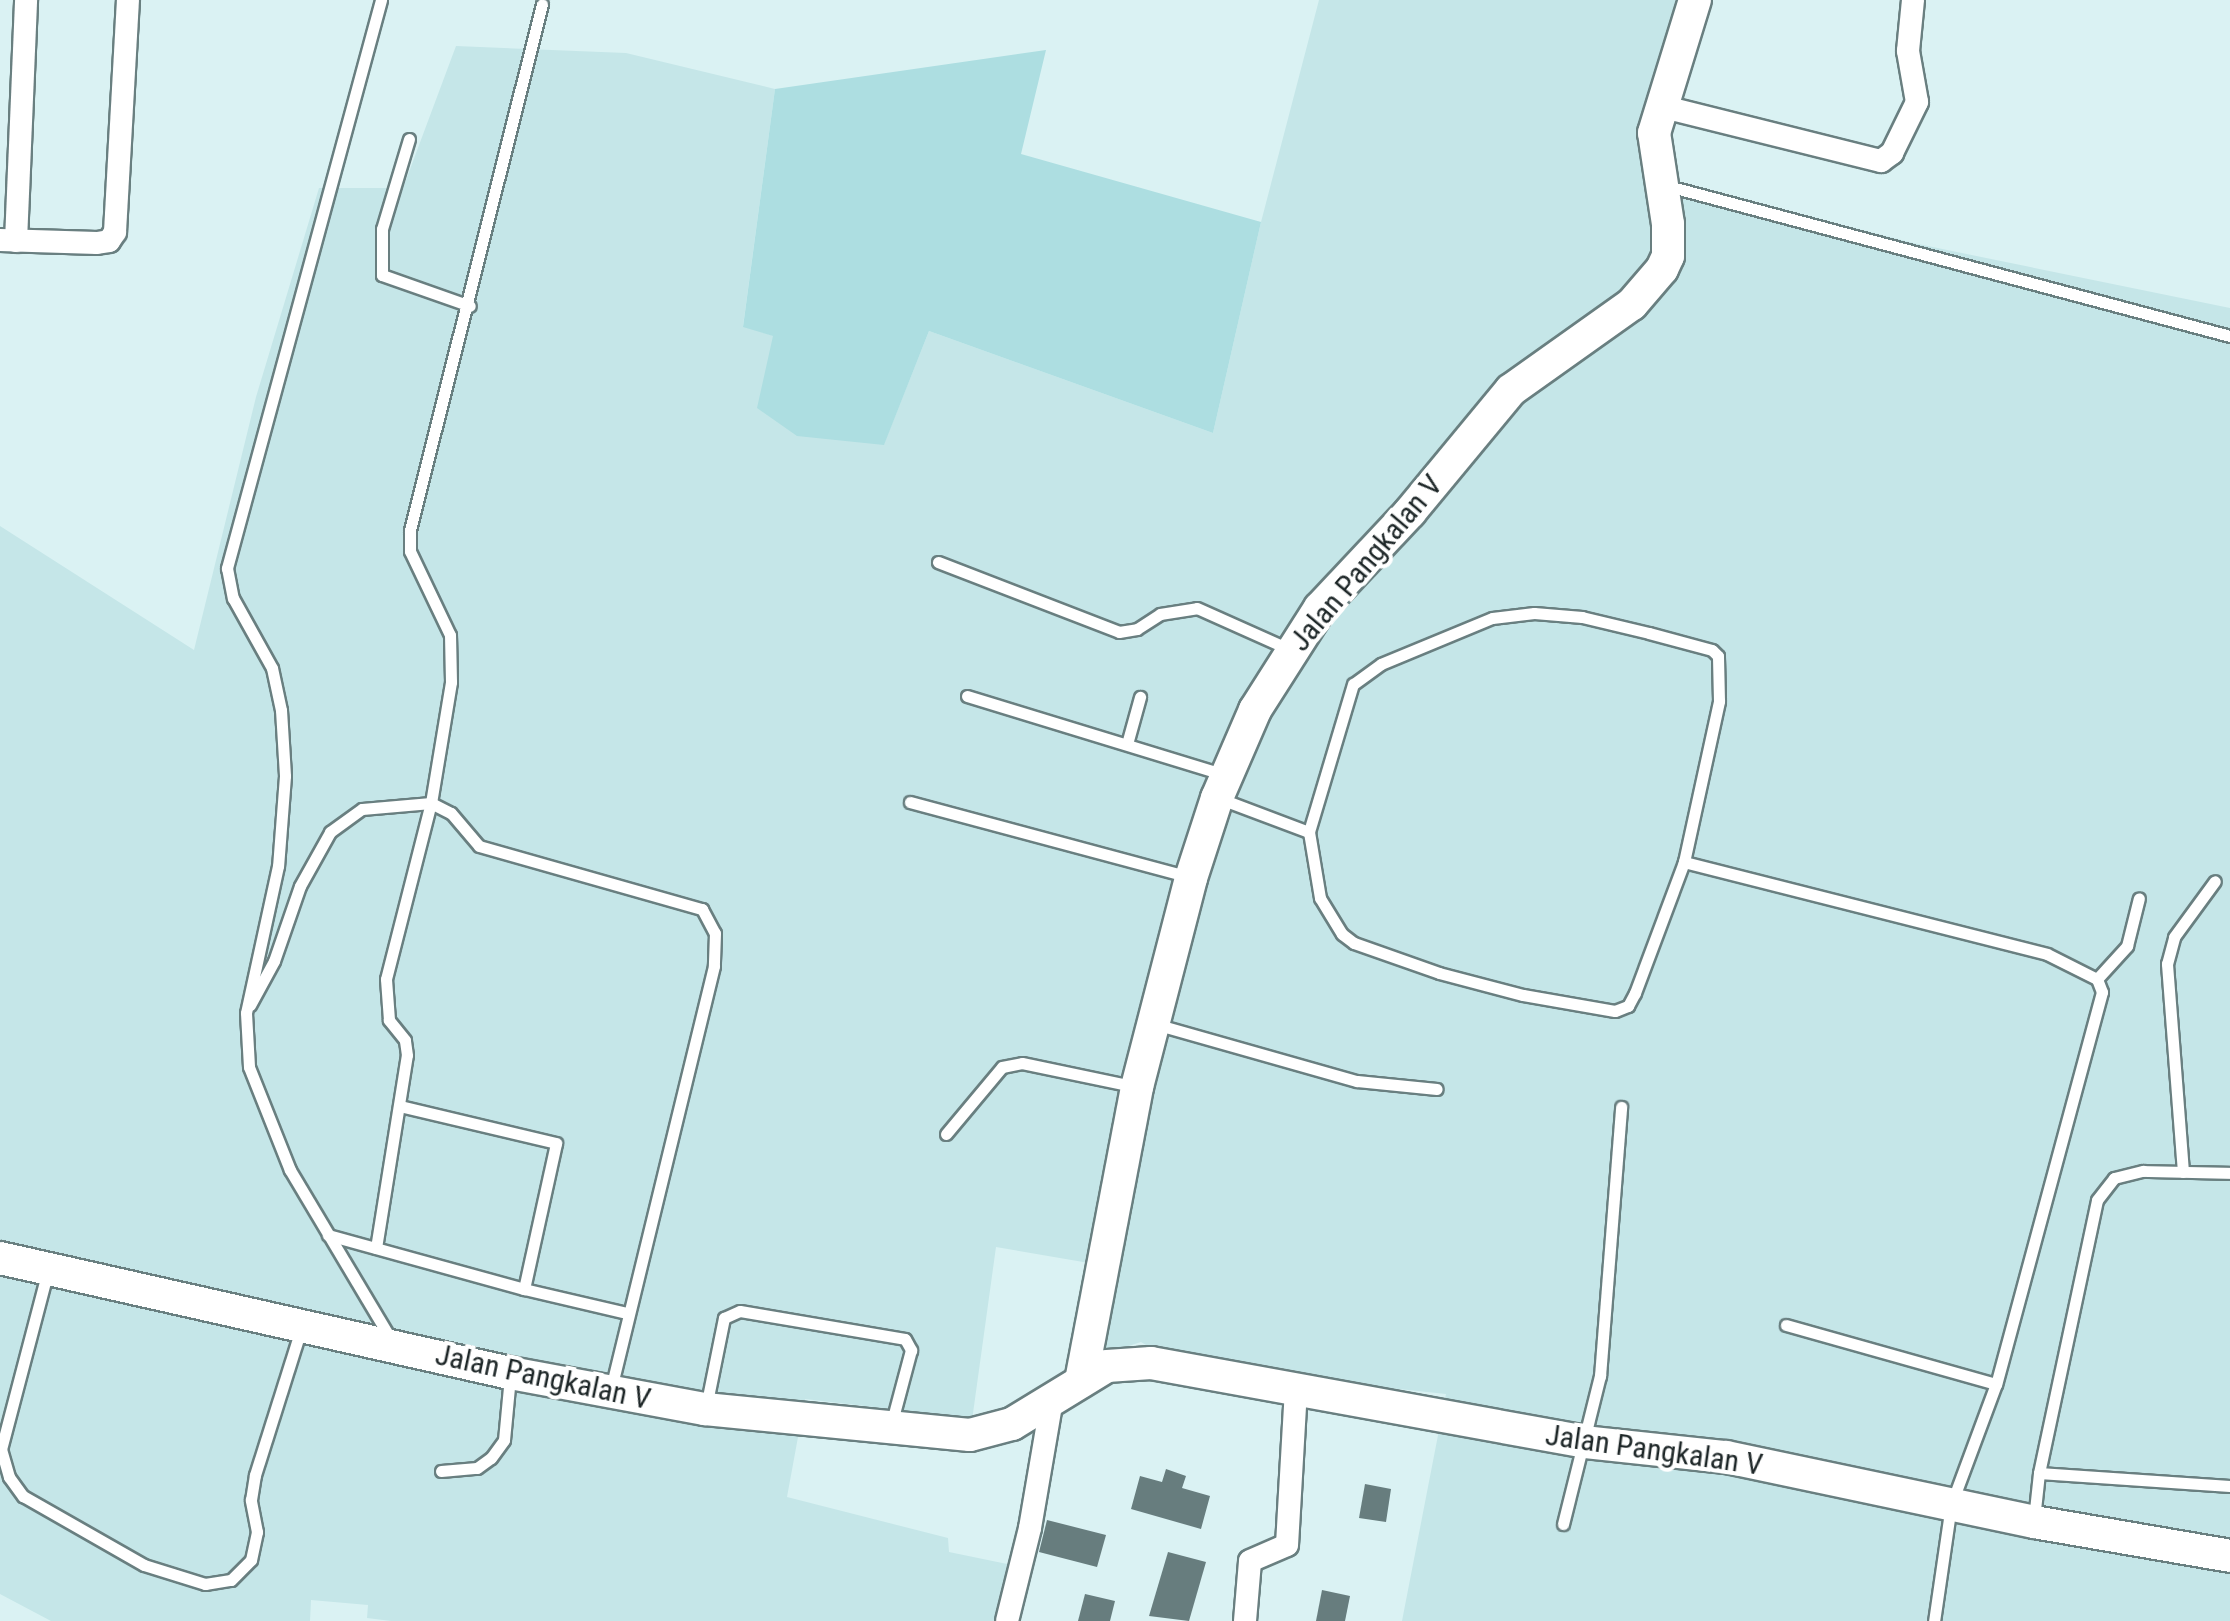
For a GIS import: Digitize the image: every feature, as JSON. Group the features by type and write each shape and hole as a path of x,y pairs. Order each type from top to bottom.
{"street":[{"path":"26,0 8,241 97,243 109,240 115,232 128,0"},
{"name":"Jalan Pangkalan V","path":"1080,1380 1137,1087 1191,878 1221,786 1255,710 1291,650 1346,578 1410,512 1512,390 1648,290 1668,256 1663,184 1654,155 1660,106 1695,0"},
{"path":"1660,106 1881,161 1892,153 1917,102 1908,50 1911,0"},
{"name":"Jalan Pangkalan V","path":"0,1258 510,1373 706,1409 970,1435 1012,1424 1107,1366 1152,1363 1296,1386 1585,1442 1726,1458 2034,1522 2230,1556"},
{"path":"1245,1621 1250,1562 1287,1544 1296,1386"},
{"path":"1007,1621 1030,1528 1052,1399"}],"lane":[{"path":"381,0 227,568 233,598 272,668 281,710 285,776 278,866 246,1013 248,1067 264,1113 328,1235 394,1346"},
{"path":"376,1248 407,1055 404,1040 389,1020 386,979 431,804 451,682 450,635 410,551 410,530 470,306 542,4"},
{"path":"409,138 382,229 382,274 470,306"},
{"path":"1663,184 2230,336"},
{"path":"938,562 1119,632 1137,628 1160,614 1197,608 1291,650"},
{"path":"1553,614 1649,633 1712,650 1718,656 1719,701 1684,862 1628,1006 1616,1011 1489,986 1354,943 1342,934 1320,898 1309,832 1353,684 1362,674 1492,618 1553,614"},
{"path":"967,696 1127,744 1221,786 1309,832"},
{"path":"1127,744 1140,697"},
{"path":"910,802 1191,878"},
{"path":"246,1013 274,961 300,886 330,832 362,809 431,804 451,812 478,846 702,909 715,933 714,966 610,1393"},
{"path":"1684,862 2047,954 2097,979 2102,992 1996,1384 1951,1505 1934,1621"},
{"path":"2182,1172 2168,964 2174,937 2215,881"},
{"path":"2097,979 2126,946 2140,898"},
{"path":"1154,1024 1358,1081 1438,1088"},
{"path":"946,1134 1002,1067 1022,1063 1137,1087"},
{"path":"399,1106 556,1142 524,1289"},
{"path":"1564,1524 1600,1376 1621,1107"},
{"path":"2034,1522 2039,1473 2097,1200 2114,1178 2143,1170 2230,1173"},
{"path":"328,1235 627,1313"},
{"path":"48,1268 2,1449 8,1477 24,1496 144,1565 205,1584 231,1580 251,1560 257,1532 251,1500 255,1475 302,1325"},
{"path":"706,1409 724,1318 740,1311 905,1339 911,1350 890,1429"},
{"path":"1786,1325 1996,1384"},
{"path":"441,1471 477,1468 491,1458 504,1440 510,1373"},
{"path":"2039,1473 2230,1486"}],"shaded area":[{"path":"1319,0 1682,0 1646,175 1913,243 2230,308 2230,1621 1402,1621 1446,1394 1182,1366 1141,1342 1067,1366 1089,1263 996,1247 970,1435 916,1412 805,1399 787,1497 948,1538 949,1552 1012,1565 1000,1621 391,1621 367,1618 368,1605 311,1600 310,1621 51,1621 0,1594 0,526 194,650 256,397 319,188 403,188 456,46 626,53 775,89 743,326 774,336 758,407 884,444 929,331 1213,433 1261,222"},
{"path":"1046,50 1021,154 1261,222 1213,433 929,331 884,445 797,436 757,408 773,336 743,327 775,89"}],"building":[{"path":"1166,1469 1186,1476 1182,1488 1210,1496 1201,1529 1131,1509 1140,1476 1162,1482"},
{"path":"1365,1484 1391,1489 1386,1522 1359,1518"},
{"path":"1047,1520 1106,1535 1097,1567 1039,1552"},
{"path":"1168,1552 1206,1562 1189,1621 1149,1616"},
{"path":"1322,1590 1350,1596 1345,1621 1316,1621"},
{"path":"1085,1594 1115,1601 1110,1621 1078,1621"}]}
